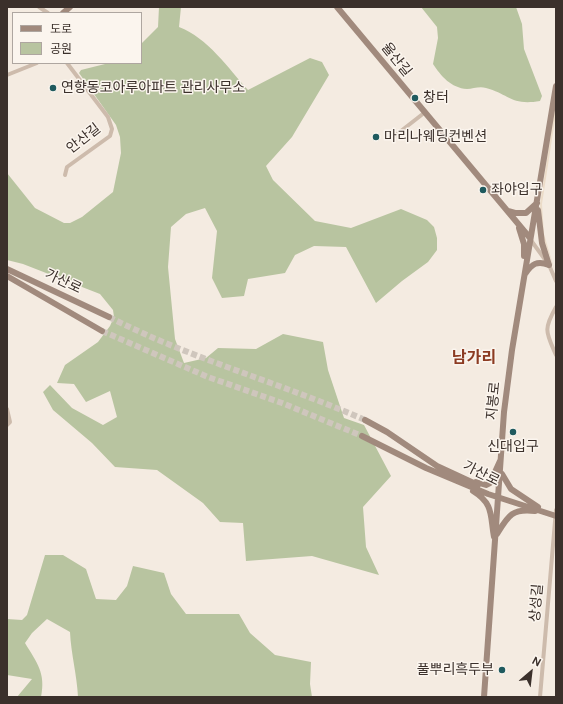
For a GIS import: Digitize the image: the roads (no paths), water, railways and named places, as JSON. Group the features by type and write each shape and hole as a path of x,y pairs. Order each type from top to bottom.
{"main road":[{"name":"율산길","path":"337,7 530,238"},
{"name":"지봉로","path":"484,697 509,373 556,86"},
{"path":"507,210 515,213 526,213 537,202"},
{"path":"537,202 542,243 549,265"},
{"path":"507,210 523,239 524,276"},
{"path":"524,276 532,264 539,262 549,265"},
{"name":"가산로","path":"7,269 109,317"},
{"name":"가산로","path":"7,276 102,331"},
{"name":"가산로","path":"365,420 387,432 436,466 488,494 499,496 554,514"},
{"name":"가산로","path":"362,436 454,476"},
{"path":"454,476 482,484 488,484 493,478 502,456"},
{"path":"501,472 510,489 554,514"},
{"path":"454,476 487,502 490,509 495,548"},
{"path":"496,535 505,520 512,513 518,511 554,514"}],"street":[{"path":"7,75 34,64"},
{"name":"안산길","path":"65,175 67,167 110,136 112,129 108,117 68,64"},
{"path":"392,138 424,113"},
{"path":"530,238 549,265 556,281"},
{"path":"556,307 546,328 556,355"},
{"path":"7,409 10,422 7,425"},
{"name":"상성길","path":"540,697 555,531 554,514"}],"tunnel":[{"path":"109,317 172,346 301,394 365,420"},
{"path":"102,331 208,377 282,403 362,436"}],"place":[{"name":"연향동코아루아파트 관리사무소","path":"53,88"},
{"name":"창터","path":"415,98"},
{"name":"마리나웨딩컨벤션","path":"376,137"},
{"name":"좌야입구","path":"483,190"},
{"name":"신대입구","path":"513,432"},
{"name":"풀뿌리흑두부","path":"502,670"}],"district":[{"name":"남가리","path":"474,359"}]}
